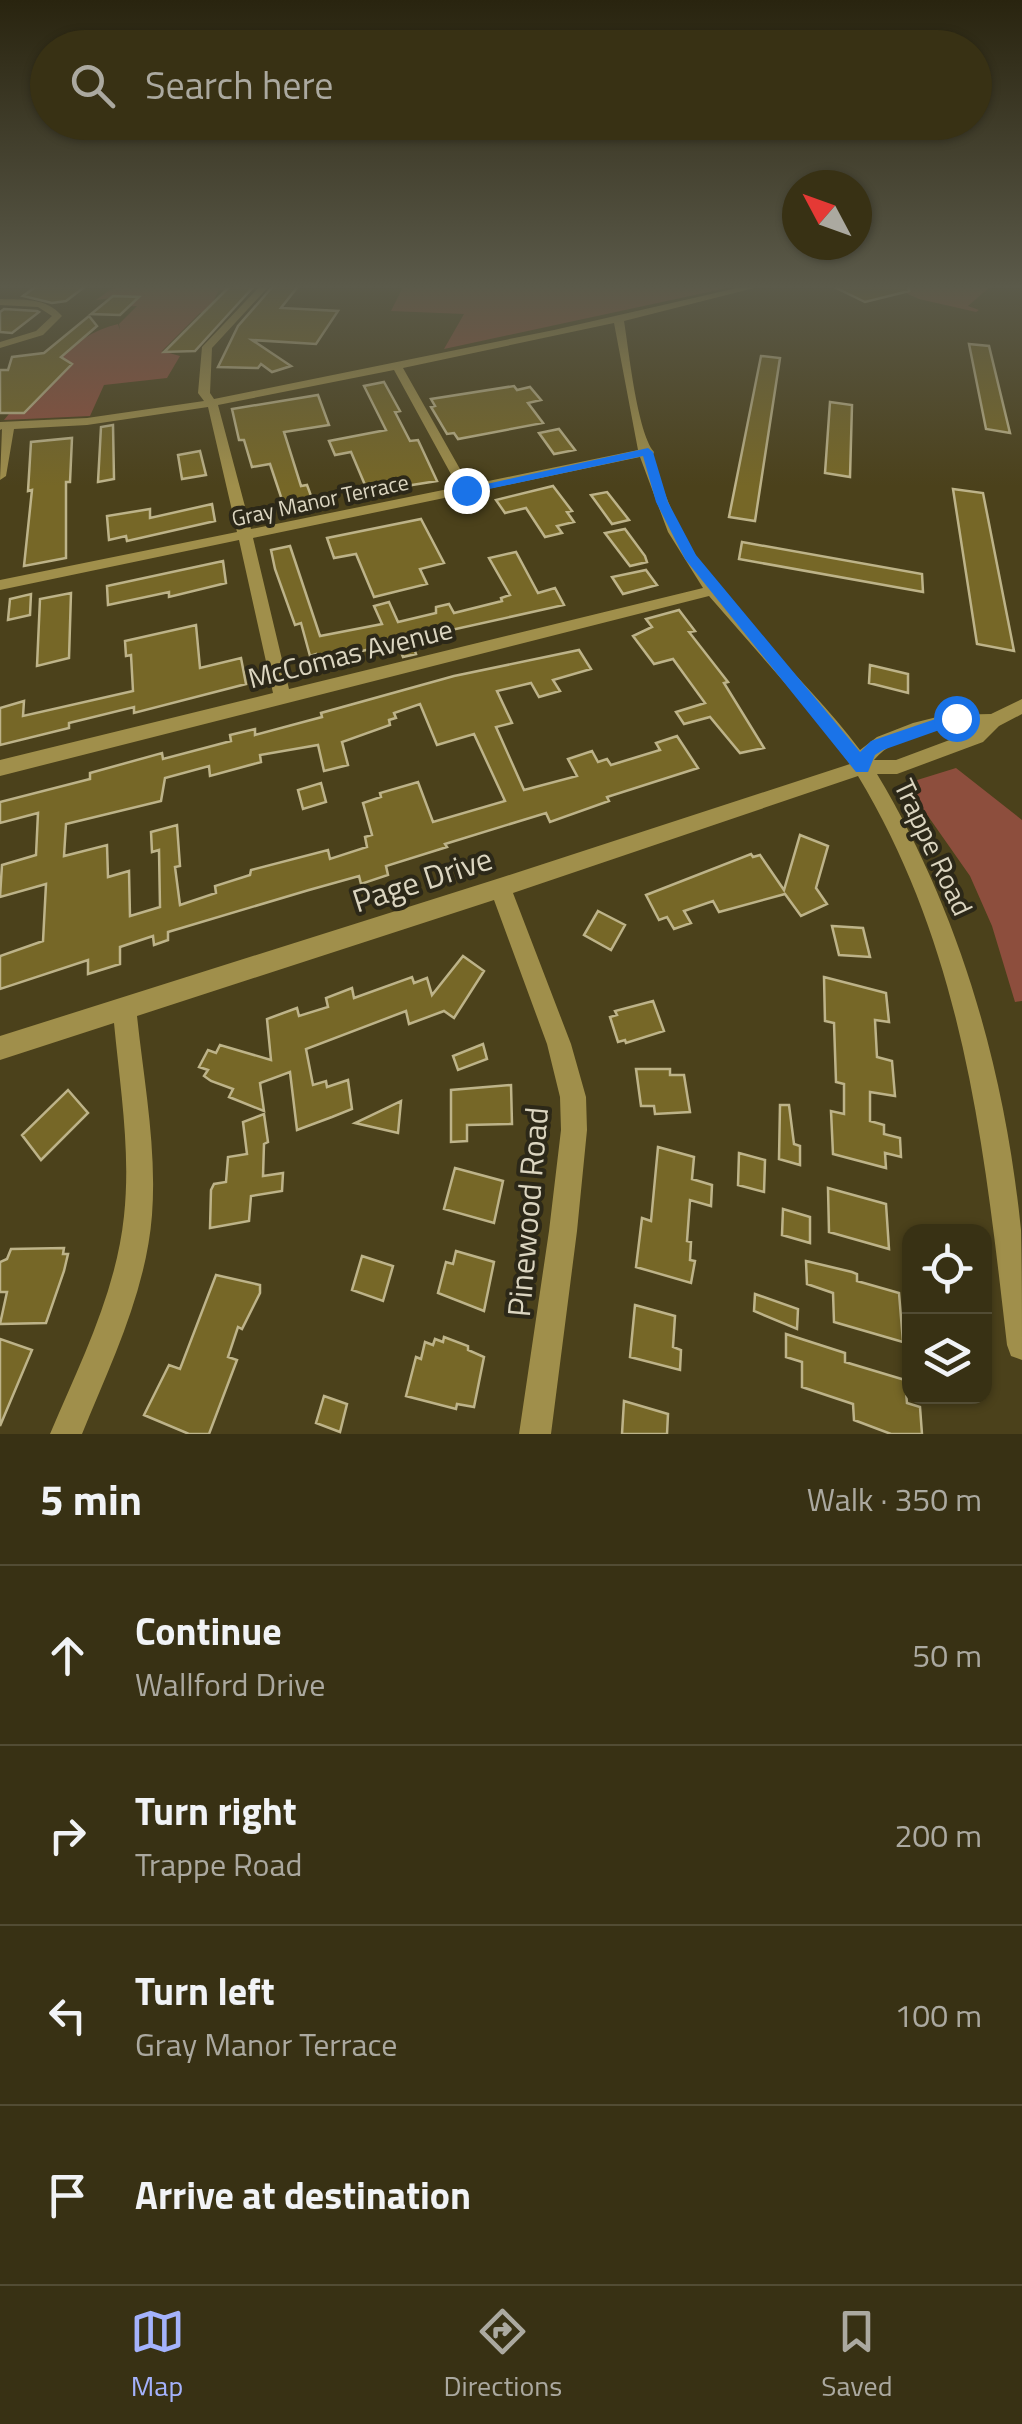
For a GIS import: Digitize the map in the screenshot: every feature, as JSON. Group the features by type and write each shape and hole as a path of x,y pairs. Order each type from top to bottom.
{"street":[{"path":"207,352 204,393 212,403 282,698"},
{"path":"0,476 5,426 100,421 212,403 466,352"},
{"name":"Trappe Road","path":"626,352 648,452 674,531 714,590 862,767 932,902 969,1018 997,1157 1022,1346"},
{"path":"396,366 466,490"},
{"name":"Gray Manor Terrace","path":"0,585 648,452"},
{"name":"McComas Avenue","path":"0,768 714,590"},
{"path":"993,721 956,718 912,731 868,750 862,767 897,767 976,737 993,721 1022,706"},
{"name":"Page Drive","path":"0,1048 862,767"},
{"name":"Pinewood Road","path":"500,888 560,1044 573,1096 574,1130 564,1232 535,1434"},
{"path":"66,1434 121,1300 134,1244 139,1202 138,1154 124,1007"}],"shaded area":[{"path":"66,352 165,352 180,356 167,378 104,385 90,416 4,420"},
{"path":"956,768 1022,820 1022,1001 1015,1002 992,926 970,876 909,789 914,781"}],"building":[{"path":"67,352 61,357 72,364 24,413 0,413 0,370 8,370 12,357"},
{"path":"225,352 270,352 291,366 272,372 261,364 258,368 218,367"},
{"path":"971,352 990,352 1010,433 986,429"},
{"path":"761,356 780,358 755,521 729,517"},
{"path":"384,382 410,441 418,440 437,481 368,492 351,452 335,455 329,441 386,430 364,386"},
{"path":"514,386 517,390 530,387 541,400 528,403 543,423 458,439 454,433 447,434 431,407 435,406 431,399"},
{"path":"318,395 329,425 284,432 301,486 307,485 314,504 285,509 270,464 252,467 244,440 239,440 232,409"},
{"path":"830,402 852,405 850,477 825,473"},
{"path":"113,425 114,479 98,482 101,427"},
{"path":"559,429 575,450 554,454 539,433"},
{"path":"72,438 70,482 66,482 66,558 24,566 32,490 28,491 31,442"},
{"path":"200,451 206,475 182,479 178,455"},
{"path":"553,486 572,511 567,512 574,522 557,526 562,533 545,537 526,508 505,513 496,500"},
{"path":"953,489 983,493 1014,651 977,644"},
{"path":"607,492 629,520 612,524 591,495"},
{"path":"212,504 215,521 127,541 126,536 109,540 107,516 150,509 150,518"},
{"path":"421,519 444,563 420,569 427,584 374,597 356,554 334,558 327,538"},
{"path":"625,529 647,562 630,566 605,533"},
{"path":"742,542 922,574 923,592 739,559"},
{"path":"290,546 320,636 382,624 374,606 389,602 398,622 436,613 436,607 449,604 454,613 502,601 510,595 489,558 516,552 538,593 555,588 564,605 411,639 416,654 403,657 397,643 318,661 316,654 310,656 301,623 295,625 275,569 271,550"},
{"path":"223,561 226,583 169,597 169,592 108,605 107,586"},
{"path":"646,570 657,585 623,594 612,577"},
{"path":"71,593 69,658 37,666 40,599"},
{"path":"31,594 30,615 8,620 10,599"},
{"path":"679,610 695,631 689,632 728,682 724,683 764,748 740,753 710,717 684,724 676,712 705,703 673,659 654,664 633,636 652,627 646,619"},
{"path":"196,625 200,668 241,658 246,684 134,713 134,707 69,723 69,728 0,745 0,708 24,701 23,716 133,691 131,655 126,656 125,641"},
{"path":"579,650 591,669 553,680 560,691 539,697 531,683 497,691 512,723 496,727 524,790 577,776 568,759 592,751 598,762 607,759 611,765 660,750 656,743 677,736 698,768 607,797 609,801 550,822 546,813 445,844 447,847 386,866 388,875 361,884 359,876 168,932 168,940 154,945 153,936 120,947 120,964 88,974 88,960 0,989 0,956 43,941 46,884 0,897 2,865 36,855 38,813 0,823 0,802 90,779 90,773 162,753 163,759 231,741 230,735 255,729 255,735 322,717 321,713 454,676","holes":["420,704 437,745 474,734 505,801 433,822 418,782 380,793 381,797 363,803 372,835 365,837 367,847 330,859 328,850 251,870 250,875 215,886 216,893 180,905 175,867 180,866 177,825 151,832 152,852 159,850 160,907 130,916 129,871 108,877 107,845 64,856 66,824 161,801 165,778 209,766 210,776 261,762 260,755 318,745 324,771 348,765 342,742 390,725 389,720 396,718 394,713"]},
{"path":"870,665 908,674 908,693 869,683"},
{"path":"321,783 326,802 303,809 298,790"},
{"path":"800,835 828,846 816,888 827,904 801,916 785,894 719,912 713,901 684,911 691,923 674,929 667,917 659,920 646,895 751,854 760,855 784,890"},
{"path":"598,911 625,925 611,950 584,935"},
{"path":"832,926 863,928 870,957 839,955"},
{"path":"463,956 484,971 454,1018 444,1011 409,1024 406,1011 306,1049 313,1085 326,1081 327,1087 348,1080 352,1109 297,1130 290,1072 260,1083 264,1111 229,1097 233,1089 211,1081 204,1076 208,1070 199,1067 208,1050 216,1053 220,1045 271,1060 267,1019 297,1008 299,1016 328,1007 326,998 352,988 354,998 412,977 414,983 427,978 432,995"},
{"path":"824,977 886,993 889,1022 875,1020 877,1057 892,1061 895,1096 870,1092 870,1121 884,1125 884,1134 900,1138 901,1157 885,1153 886,1168 833,1154 831,1111 844,1114 844,1084 836,1082 834,1023 825,1021"},
{"path":"653,1001 664,1031 618,1042 610,1017 617,1015 615,1011"},
{"path":"483,1044 487,1059 458,1070 453,1056"},
{"path":"636,1069 670,1069 670,1075 684,1075 690,1112 655,1114 654,1106 641,1106"},
{"path":"511,1085 512,1124 467,1125 467,1141 451,1142 451,1090"},
{"path":"68,1090 88,1113 41,1160 22,1135"},
{"path":"401,1101 398,1133 355,1123"},
{"path":"780,1105 789,1105 794,1144 800,1146 800,1165 779,1159"},
{"path":"264,1114 268,1142 264,1144 263,1176 283,1173 282,1191 251,1196 249,1221 210,1228 214,1184 226,1182 228,1157 247,1154 243,1122"},
{"path":"658,1147 694,1157 692,1179 712,1185 711,1206 690,1200 687,1241 691,1242 690,1260 695,1261 691,1283 636,1267 642,1218 651,1221"},
{"path":"739,1153 765,1160 764,1192 738,1185"},
{"path":"455,1168 503,1181 494,1223 444,1209"},
{"path":"828,1188 886,1204 889,1249 829,1232"},
{"path":"783,1209 810,1217 810,1243 782,1235"},
{"path":"64,1248 63,1254 68,1254 64,1271 46,1323 0,1324 7,1292 0,1292 0,1262 7,1259 11,1249"},
{"path":"456,1251 494,1262 484,1311 438,1293 446,1262 453,1264"},
{"path":"362,1256 393,1266 383,1301 352,1290"},
{"path":"806,1261 852,1272 857,1274 857,1281 899,1293 902,1342 834,1322 833,1293 807,1284"},
{"path":"216,1275 260,1285 260,1293 242,1329 238,1327 228,1357 237,1360 209,1434 189,1434 144,1415 169,1365 180,1369"},
{"path":"755,1294 798,1309 797,1329 754,1311"},
{"path":"635,1305 675,1316 673,1347 681,1350 680,1370 630,1357"},
{"path":"786,1334 845,1353 845,1362 902,1379 902,1404 920,1407 922,1434 891,1434 854,1420 853,1404 802,1387 802,1362 786,1357"},
{"path":"444,1337 484,1357 474,1407 457,1404 456,1409 406,1396 416,1357 421,1359 425,1342 433,1345 435,1339 443,1342"},
{"path":"0,1339 32,1350 0,1426"},
{"path":"324,1396 347,1404 340,1432 316,1423"},
{"path":"624,1401 668,1414 667,1434 622,1434"}],"route":[{"path":"466,490 648,452 662,502 690,556 862,767 868,750 877,745 956,718"}]}
